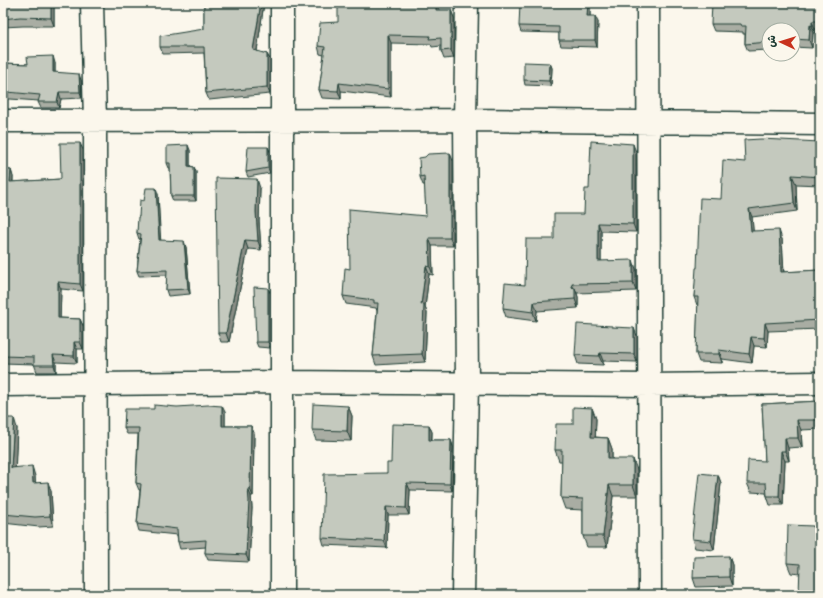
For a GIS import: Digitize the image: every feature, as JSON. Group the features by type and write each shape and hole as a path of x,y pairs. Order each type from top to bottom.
{"street":[{"path":"92,3 95,121 96,595"},
{"path":"282,3 282,595"},
{"path":"462,595 467,383 465,120 467,3"},
{"path":"648,3 650,595"},
{"path":"3,121 465,120 820,124"},
{"path":"3,385 283,382 650,385 820,383"}],"building":[{"path":"3,3 51,3 51,18 20,17 3,19"},
{"path":"204,3 261,3 253,50 267,54 267,87 206,93 204,47 160,47 160,36 204,29"},
{"path":"338,3 436,3 436,10 451,10 451,50 441,51 441,38 429,39 430,36 388,35 388,89 339,83 338,91 319,90 325,47 318,46 320,23 338,22"},
{"path":"520,3 588,3 587,16 595,16 595,40 559,40 559,27 519,26"},
{"path":"712,3 820,3 820,21 812,21 812,26 810,25 809,40 801,40 801,22 761,22 761,43 745,44 746,26 741,26 740,24 711,24"},
{"path":"53,56 53,72 79,74 80,92 59,92 57,102 38,102 40,95 7,92 3,93 3,63 28,64 27,57"},
{"path":"524,62 550,63 549,81 524,80"},
{"path":"761,139 820,142 820,177 792,175 794,203 749,209 751,231 779,230 781,272 820,270 820,320 765,323 764,338 751,337 749,354 719,350 719,354 696,354 698,297 694,297 697,268 700,198 721,199 723,160 745,162 744,140"},
{"path":"591,141 633,144 633,224 598,223 598,261 633,260 633,283 572,284 572,288 575,288 575,299 534,302 533,312 503,308 505,283 525,285 526,239 554,239 554,214 584,214 585,189 589,189"},
{"path":"60,143 80,143 80,284 58,282 58,318 80,319 80,342 74,342 74,356 53,355 54,365 34,365 34,357 3,356 3,170 11,170 10,182 61,179"},
{"path":"188,145 188,166 194,167 194,196 171,196 170,163 167,163 167,146"},
{"path":"248,147 268,147 268,168 246,172"},
{"path":"450,153 450,238 429,238 430,267 426,266 421,305 424,304 422,354 373,356 378,303 374,303 374,300 343,296 345,268 350,269 349,209 426,216 424,176 420,177 419,158 425,157 428,154"},
{"path":"216,178 257,179 256,212 258,241 245,240 226,333 218,333"},
{"path":"146,188 156,188 159,240 184,241 188,289 166,290 167,270 137,271 141,234 137,233 138,217 140,200 144,201"},
{"path":"254,287 268,288 268,342 256,342"},
{"path":"577,324 634,328 634,354 600,353 599,356 575,355"},
{"path":"820,401 820,420 797,420 798,438 785,438 785,451 781,451 779,496 767,496 766,483 747,483 748,460 765,461 762,404"},
{"path":"313,404 348,406 347,431 312,430"},
{"path":"154,405 177,407 208,405 222,406 222,426 251,426 250,489 248,489 249,501 246,555 205,553 206,540 178,542 177,529 137,524 141,484 136,483 139,428 124,428 125,409 154,409"},
{"path":"573,407 592,408 591,437 608,438 608,459 633,459 633,485 609,485 603,536 583,536 583,499 561,498 562,450 555,450 556,424 573,424"},
{"path":"3,418 14,418 11,468 32,466 33,483 48,482 50,516 35,517 3,514"},
{"path":"392,424 429,425 429,440 451,440 450,484 407,483 406,508 386,507 384,541 322,538 324,474 387,473 387,463 391,463"},
{"path":"699,473 718,475 711,541 692,539"},
{"path":"788,525 820,527 820,595 799,595 800,564 787,563"},
{"path":"729,556 729,577 693,578 694,557"}]}
